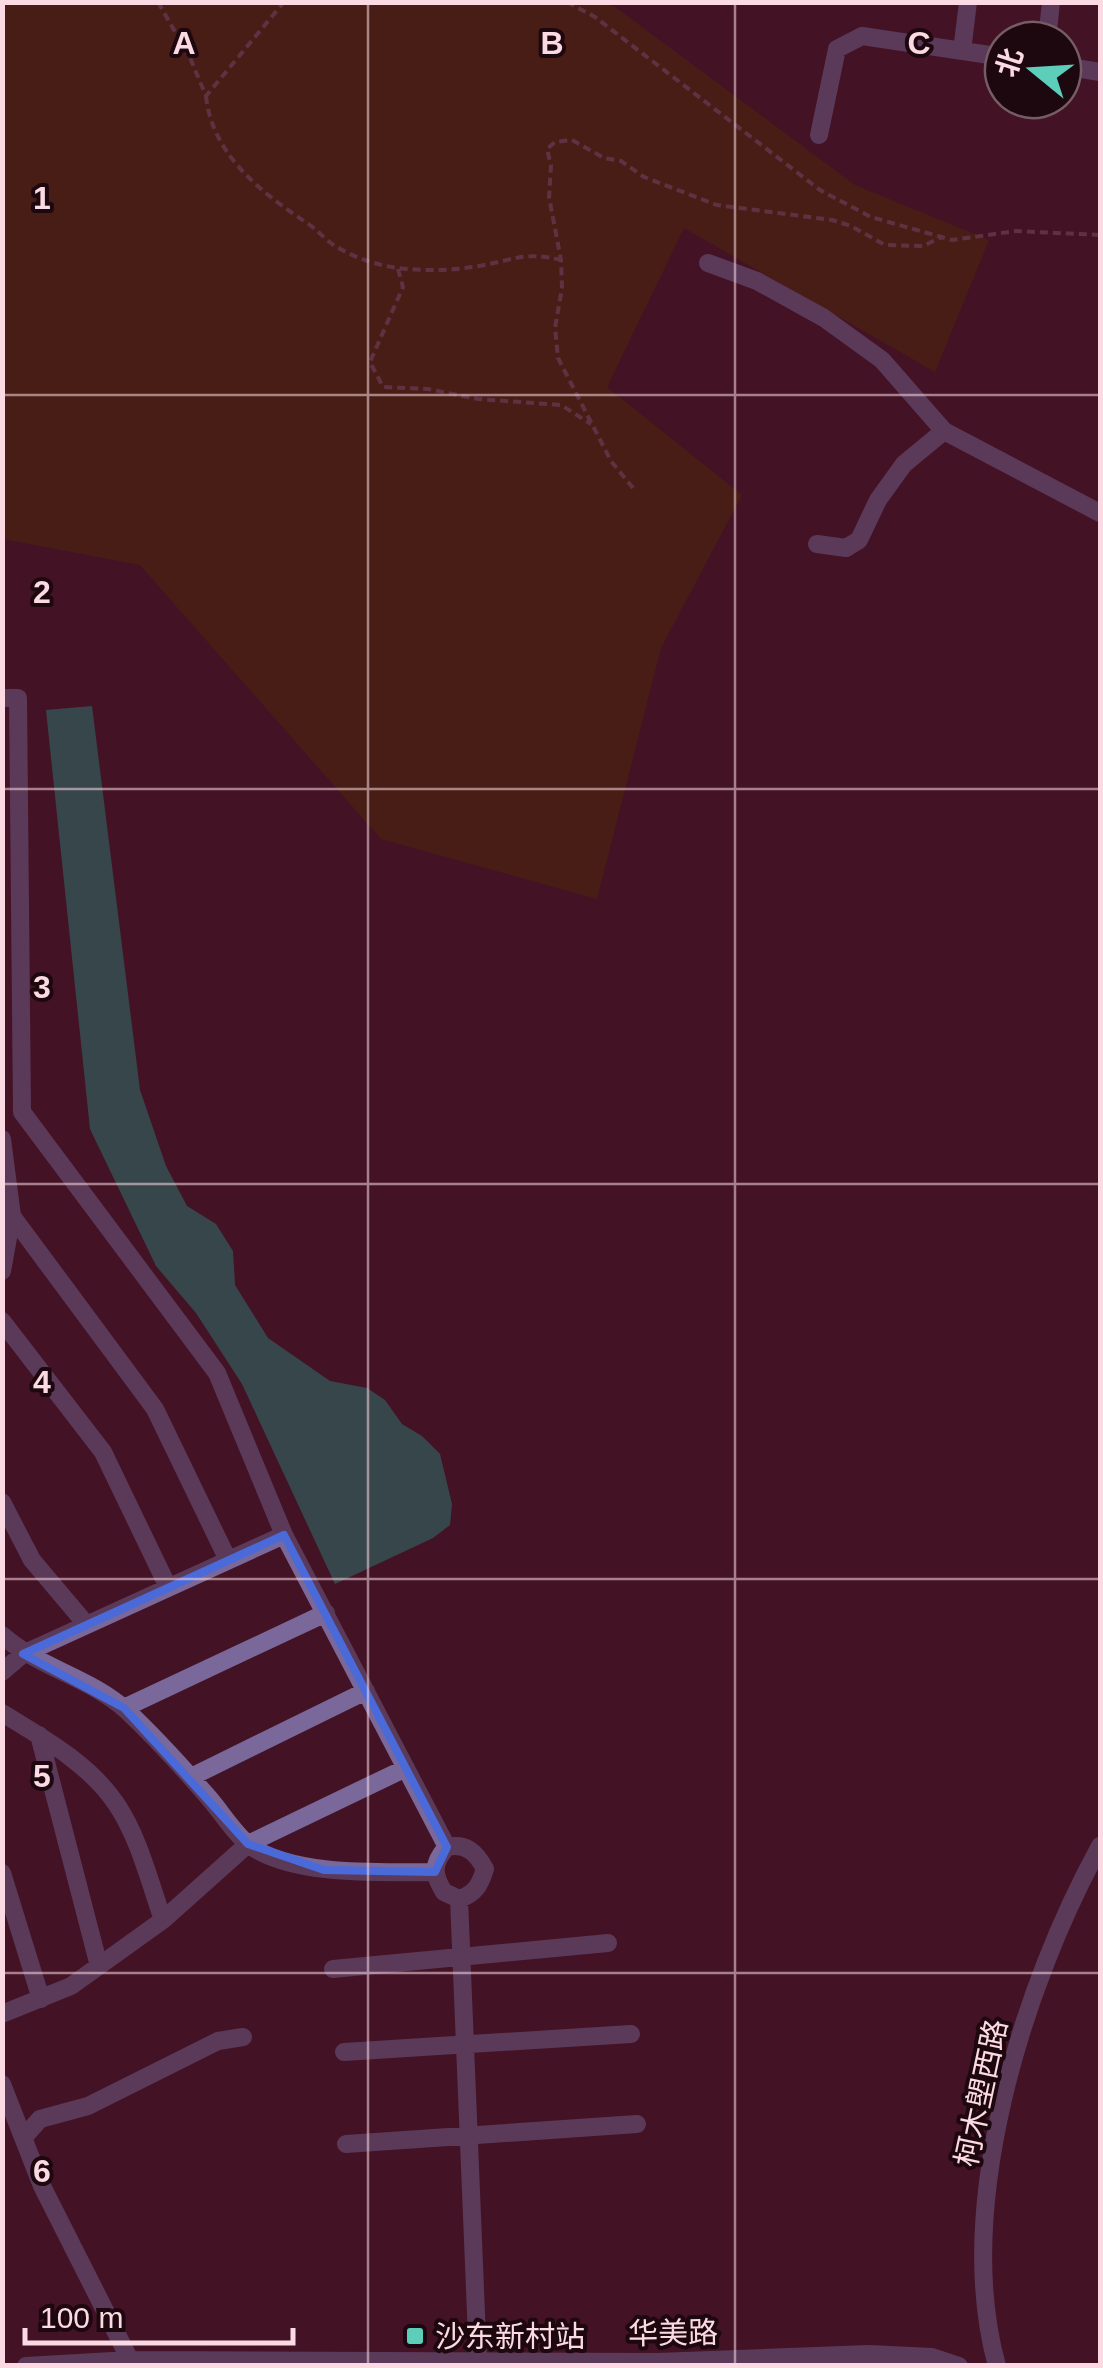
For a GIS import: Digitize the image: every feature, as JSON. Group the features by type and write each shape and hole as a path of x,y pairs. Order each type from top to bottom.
{"street":[{"path":"962,51 968,2"},
{"path":"819,135 837,48 850,40 862,36 983,54"},
{"path":"708,263 757,281 824,318 882,360 944,430 1100,513"},
{"path":"817,544 846,548 859,540 878,500 904,464 944,430"},
{"path":"2,698 18,698 22,1112 217,1374 284,1535 446,1847"},
{"path":"2,1118 22,1112"},
{"path":"2,1139 12,1216 2,1271"},
{"path":"12,1216 155,1409 228,1560"},
{"path":"2,1322 103,1452 168,1588"},
{"path":"2,1502 32,1560 86,1624"},
{"path":"2,1672 23,1654 284,1535"},
{"path":"124,1708 326,1613"},
{"path":"2,1635 23,1654 100,1691 124,1708 191,1776 248,1844 271,1856 324,1870 436,1872"},
{"path":"191,1776 366,1691"},
{"path":"2,1713 88,1771 118,1806 163,1920"},
{"path":"39,1735 100,1966"},
{"path":"2,2014 72,1986 163,1920 248,1844 406,1768"},
{"path":"458,1845 478,1855 484,1869 481,1882 471,1895 459,1899 444,1892 436,1872 435,1864 446,1847 458,1845"},
{"name":"柯木塱西路","path":"997,2366 986,2308 984,2257 989,2185 1002,2114 1030,2000 1061,1922 1100,1846"},
{"path":"2,1873 41,1999"},
{"path":"459,1899 478,2362"},
{"path":"333,1969 608,1943"},
{"path":"344,2052 630,2034"},
{"path":"24,2137 40,2119 101,2100 218,2041 243,2038"},
{"path":"2,2084 42,2186 130,2360"},
{"path":"346,2144 637,2124"},
{"name":"华美路","path":"26,2366 130,2360 657,2364 901,2354 932,2357 959,2366"}],"path":[{"path":"158,2 191,60 206,96 208,117 235,164 257,188 335,246 383,266 398,268 474,267 537,254 561,260"},
{"path":"206,96 284,2"},
{"path":"568,2 595,17 820,190 871,217 952,240 1016,231 1100,235"},
{"path":"632,488 612,461 558,358 555,328 562,288 561,260 549,197 551,166 547,149 555,142 572,140 604,158 621,161 644,178 717,205 832,220 885,245 924,246 942,236"},
{"path":"398,268 403,287 370,362 383,387 562,404 591,424"}],"highlighted area":[{"path":"284,1535 447,1847 435,1872 324,1870 248,1844 124,1708 23,1654"}],"shaded area":[{"path":"2,3 604,3 615,7 855,185 989,240 935,372 684,228 607,387 742,495 661,648 597,899 381,839 140,565 3,539"},
{"path":"92,706 140,1090 166,1166 187,1206 216,1224 233,1251 235,1285 268,1338 330,1381 367,1388 385,1400 402,1424 440,1454 452,1504 450,1525 433,1538 335,1584 242,1384 196,1313 156,1266 90,1129 46,710"}],"place":[{"name":"沙东新村站","path":"415,2336"}]}
